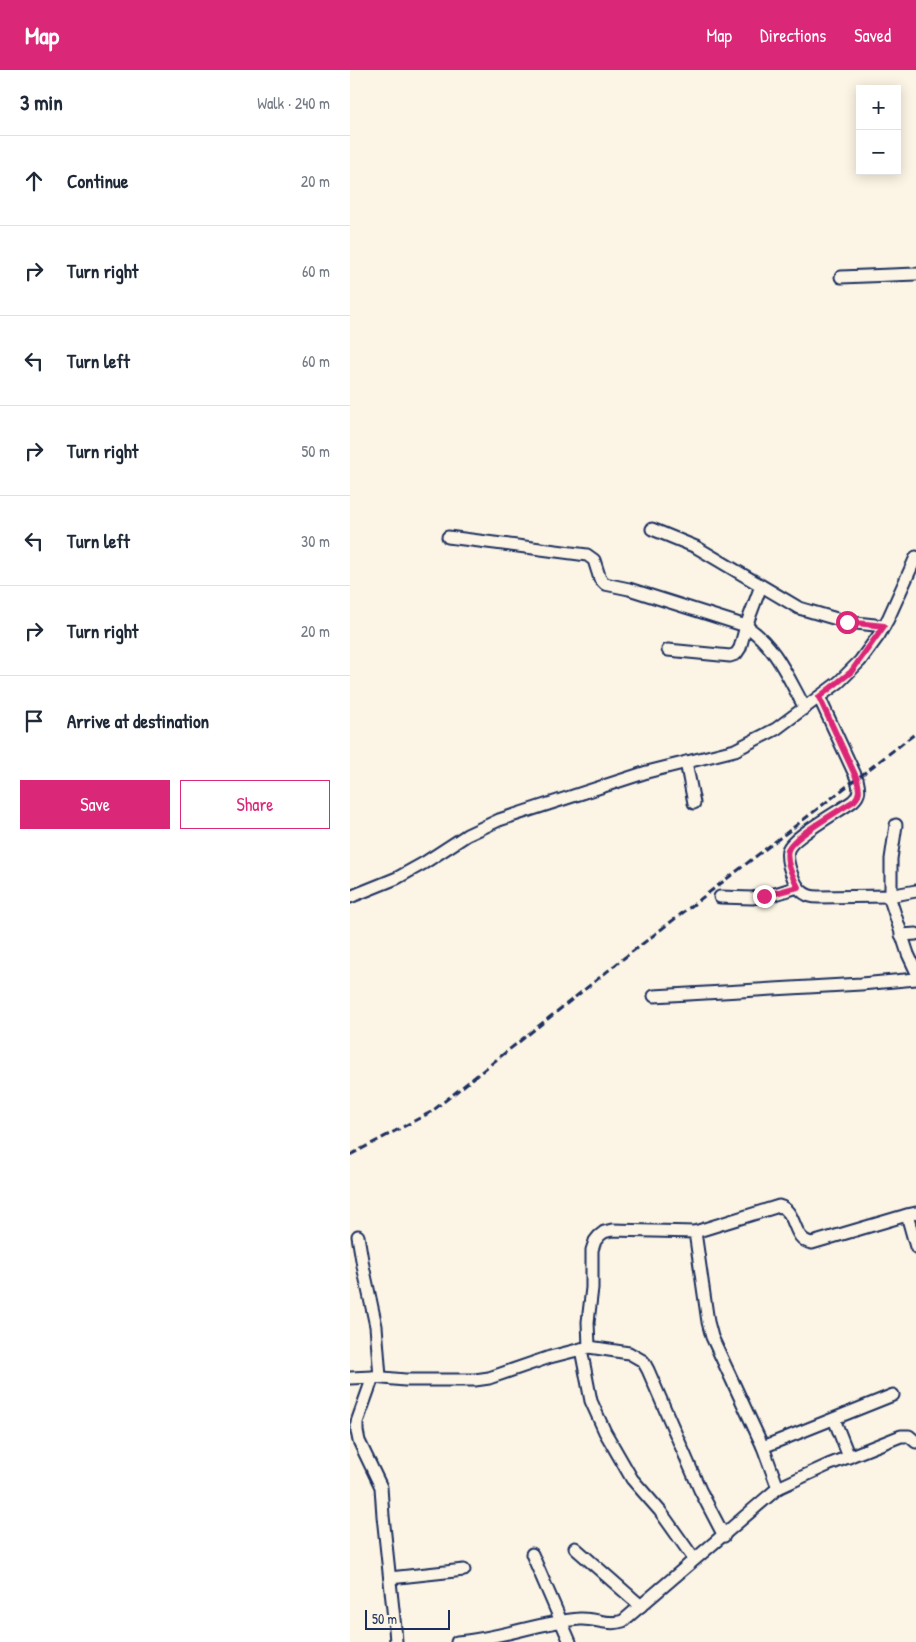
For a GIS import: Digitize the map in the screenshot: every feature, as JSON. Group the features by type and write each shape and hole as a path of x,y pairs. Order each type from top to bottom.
{"street":[{"path":"841,277 916,274"},
{"path":"652,529 696,547 799,608 847,622 884,626"},
{"path":"448,537 588,556 594,560 600,579 606,584 746,626 758,634 774,652 805,708"},
{"path":"350,897 397,878 467,835 499,820 647,772 735,750 776,729 851,672 884,626 916,557"},
{"path":"668,650 733,656 740,648 761,586"},
{"path":"819,697 860,789 854,801 799,837 790,846 788,855 792,875 798,887 812,897 890,896 916,891"},
{"path":"686,762 694,803"},
{"path":"896,826 891,859 890,896 916,971"},
{"path":"720,897 752,898 798,887"},
{"path":"902,935 916,934"},
{"path":"654,996 916,979"},
{"path":"694,1559 660,1511 632,1479 605,1432 591,1401 585,1348 592,1288 592,1250 595,1242 604,1232 612,1230 695,1232 779,1206 788,1212 797,1232 803,1240 812,1243 911,1214 916,1247"},
{"path":"695,1232 708,1322 712,1337 762,1447 778,1488"},
{"path":"358,1236 376,1326 377,1377 357,1422 357,1431 359,1442 381,1487 382,1516 396,1642"},
{"path":"350,1378 475,1380 490,1378 585,1348 629,1353 642,1361 656,1386 700,1490 724,1536"},
{"path":"762,1447 893,1396"},
{"path":"834,1418 849,1457"},
{"path":"457,1642 486,1639 563,1622 590,1620 615,1623 631,1615 778,1488 900,1436 909,1436 916,1442"},
{"path":"575,1548 640,1606"},
{"path":"532,1554 563,1622 570,1642"},
{"path":"390,1578 464,1570"}],"railway":[{"path":"350,1155 431,1112 624,958 916,733"}],"route":[{"path":"764,896 798,887 792,875 788,855 790,846 799,837 854,801 859,794 860,789 857,779 819,697 851,672 884,626 847,622"}]}
